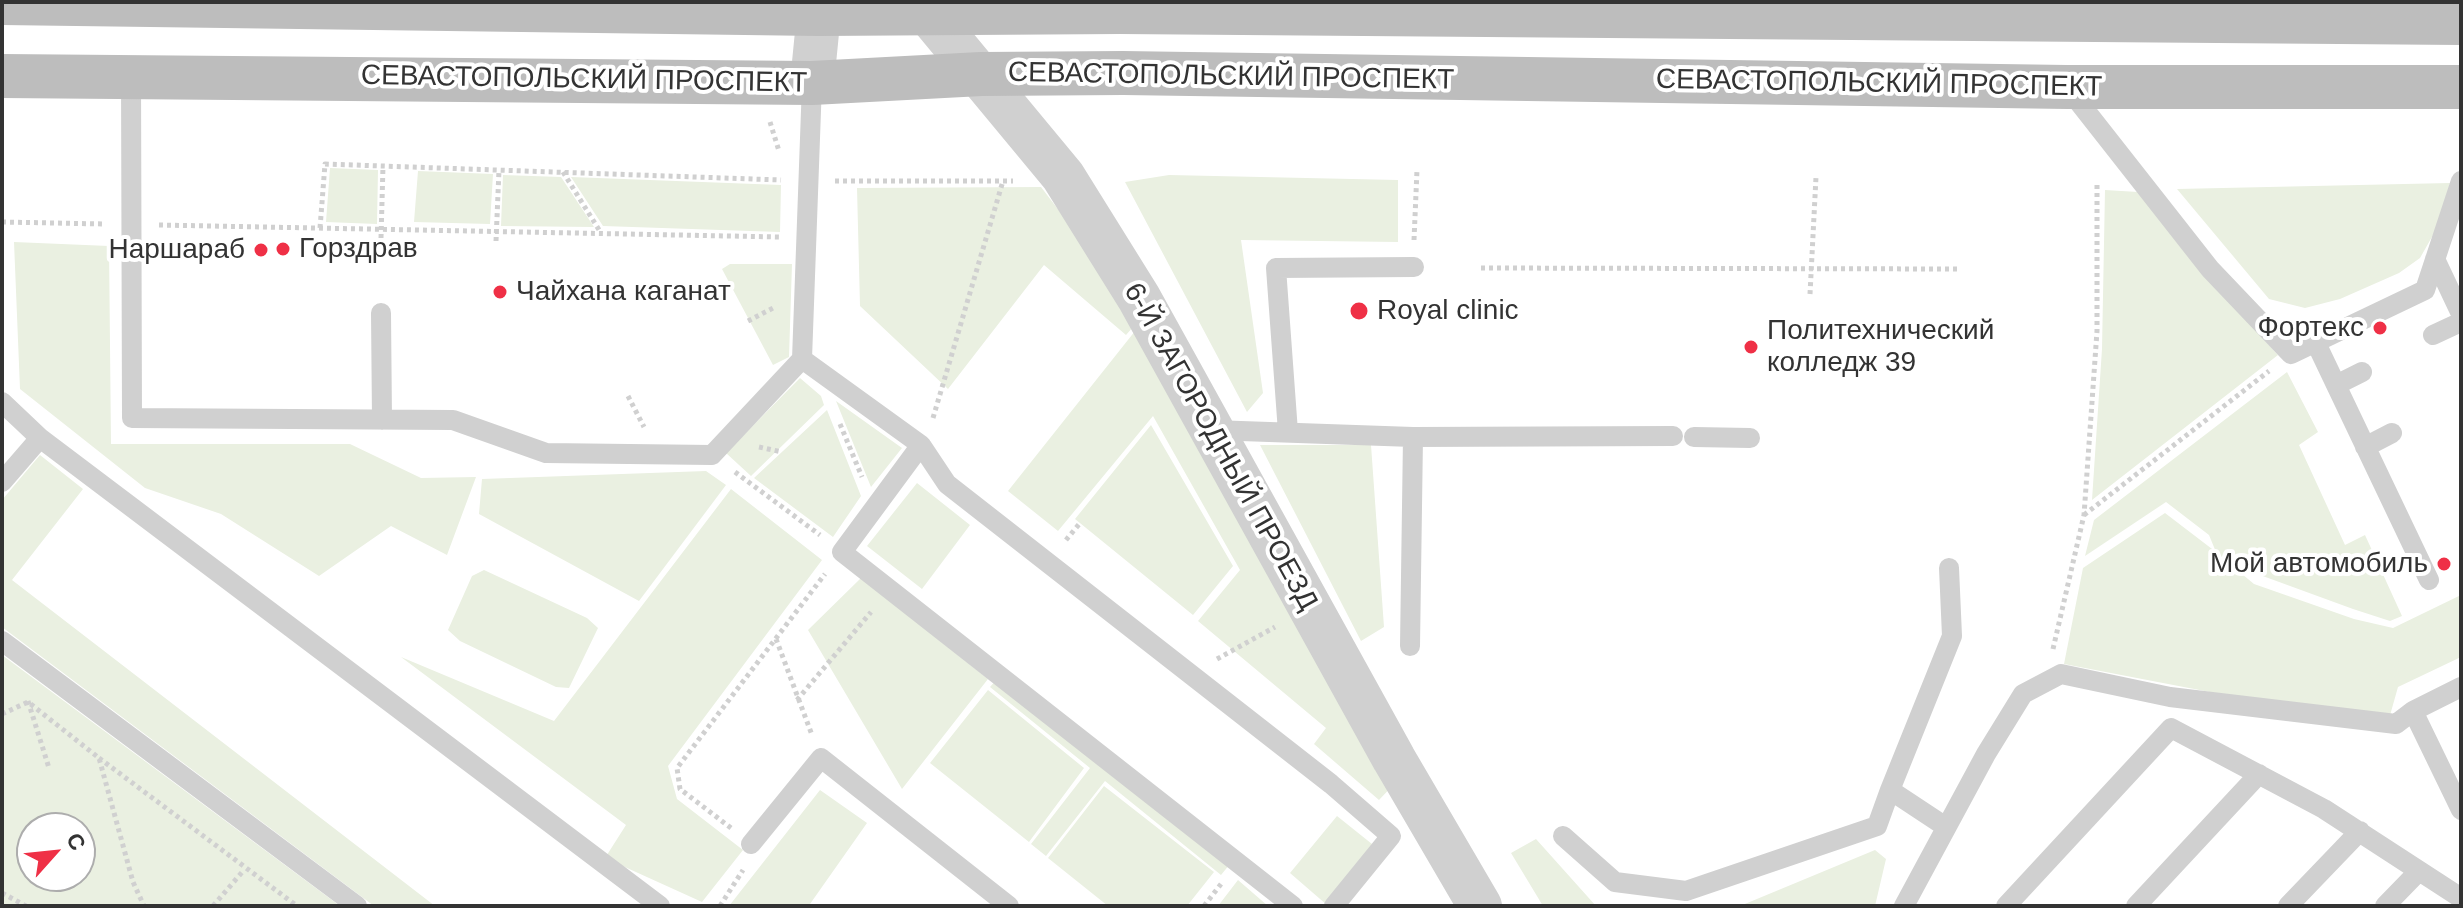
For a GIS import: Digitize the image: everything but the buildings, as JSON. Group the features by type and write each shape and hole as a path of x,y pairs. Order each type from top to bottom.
{"main road":[{"path":"2,3 820,8 927,12 2200,11 2461,23"},
{"name":"СЕВАСТОПОЛЬСКИЙ ПРОСПЕКТ","path":"2,76 131,74 812,83 981,74 1123,73 2067,87 2461,87"}],"street":[{"path":"812,83 820,8"},
{"name":"6-Й ЗАГОРОДНЫЙ ПРОЕЗД","path":"927,12 1063,176 1139,298 1212,430 1407,824 1480,906"}],"lane":[{"path":"131,74 132,418 453,420 546,453 712,455 802,359 812,83"},
{"path":"2067,87 2210,269 2291,354 2425,290 2461,181"},
{"path":"2435,259 2461,314"},
{"path":"1288,432 1276,268 1414,261"},
{"path":"381,313 382,420"},
{"path":"2433,335 2461,322"},
{"path":"2316,343 2429,580"},
{"path":"802,359 918,442 947,484 1190,674 1407,824 1334,906"},
{"path":"2336,385 2362,372"},
{"path":"2,402 40,438 660,906"},
{"path":"1212,430 1413,437 1750,438"},
{"path":"2365,447 2392,433"},
{"path":"1410,646 1413,437"},
{"path":"2,482 40,438"},
{"path":"918,442 842,552 1293,906"},
{"path":"1563,836 1615,882 1686,891 1877,826 1952,636 1949,568"},
{"path":"2,641 357,906"},
{"path":"1904,906 2023,694 2061,674 2170,697 2396,724 2413,711 2461,687"},
{"path":"2413,711 2461,810"},
{"path":"2006,906 2171,728 2360,831 2461,898"},
{"path":"751,844 821,758 1009,906"},
{"path":"2136,906 2259,774"},
{"path":"1890,790 1946,827"},
{"path":"2288,906 2360,831"},
{"path":"2385,906 2419,871"}],"path":[{"path":"320,228 325,164 903,184 1003,181 936,415 918,442"},
{"path":"381,238 383,166"},
{"path":"496,241 499,170"},
{"path":"1414,261 1417,170"},
{"path":"563,172 602,234"},
{"path":"1810,294 1816,177"},
{"path":"2023,694 2053,650 2084,515 2097,331 2097,182"},
{"path":"2,222 806,238"},
{"path":"1481,268 1958,269"},
{"path":"2084,515 2291,354"},
{"path":"838,420 865,485"},
{"path":"712,455 842,552 677,768 680,789 751,844 751,858 720,906"},
{"path":"797,700 870,613"},
{"path":"1190,674 1286,621"},
{"path":"776,638 821,758"},
{"path":"21,688 49,768"},
{"path":"2,714 28,702"},
{"path":"28,702 244,870 297,906"},
{"path":"99,758 133,882 144,906"},
{"path":"213,906 244,870"},
{"path":"2,893 26,906"}],"green space":[{"path":"330,168 378,170 377,224 326,222"},
{"path":"418,171 493,174 490,224 414,222"},
{"path":"503,175 561,177 594,227 501,226"},
{"path":"1169,175 1398,180 1398,242 1241,240 1263,393 1247,412 1125,182"},
{"path":"571,177 781,185 780,232 603,226"},
{"path":"2450,183 2437,228 2420,258 2399,273 2340,299 2305,308 2269,299 2177,189"},
{"path":"1041,187 1141,318 1126,335 1044,265 948,389 860,306 857,188"},
{"path":"2105,190 2138,192 2201,271 2278,355 2092,500 2102,349"},
{"path":"14,242 109,246 111,444 350,444 421,478 476,477 447,555 391,526 319,576 221,514 145,488 20,389"},
{"path":"730,264 792,264 789,357 773,365 722,269"},
{"path":"1143,321 1397,781 1379,800 1314,744 1326,728 1198,621 1240,570 1153,416 1058,531 1008,491"},
{"path":"2287,372 2318,432 2299,445 2345,545 2365,535 2402,616 2390,621 2260,575 2252,569 2242,574 2254,584 2354,619 2393,628 2461,595 2461,657 2398,687 2387,726 2064,664 2083,568 2165,513 2216,552 2209,535 2166,502 2085,556 2094,520"},
{"path":"800,378 821,396 824,405 751,476 726,453"},
{"path":"836,401 902,448 871,487"},
{"path":"827,410 861,496 833,537 754,478"},
{"path":"1151,425 1233,566 1193,615 1075,519"},
{"path":"1260,445 1371,445 1384,627 1361,641"},
{"path":"40,455 83,489 12,580 435,906 374,906 2,627 2,500"},
{"path":"706,471 726,485 639,601 479,514 482,479"},
{"path":"917,483 970,525 922,589 867,546"},
{"path":"731,489 822,560 668,766 677,799 743,850 702,902 605,858 626,825 401,657 554,721"},
{"path":"484,570 587,618 598,628 569,688 556,687 460,641 448,630 472,576"},
{"path":"861,578 988,679 902,789 808,630"},
{"path":"2,655 340,906 2,906"},
{"path":"998,678 1230,864 1221,875 1105,781 1046,856 1031,844 1090,768 990,687"},
{"path":"988,690 1084,768 1029,842 930,763"},
{"path":"1104,786 1214,872 1187,906 1108,906 1048,858"},
{"path":"820,790 867,823 810,904 812,906 729,906"},
{"path":"1337,816 1372,844 1327,905 1290,873"},
{"path":"1536,839 1596,906 1543,906 1511,853"},
{"path":"1875,850 1886,859 1875,906 1740,906"},
{"path":"1238,880 1268,906 1218,906"}],"place":[{"name":"Горздрав","path":"283,249"},
{"name":"Наршараб","path":"261,250"},
{"name":"Чайхана каганат","path":"500,292"},
{"name":"Royal clinic","path":"1359,311"},
{"name":"Фортекс","path":"2380,328"},
{"name":"Политехнический колледж 39","path":"1751,347"},
{"name":"Мой автомобиль","path":"2444,564"}]}
